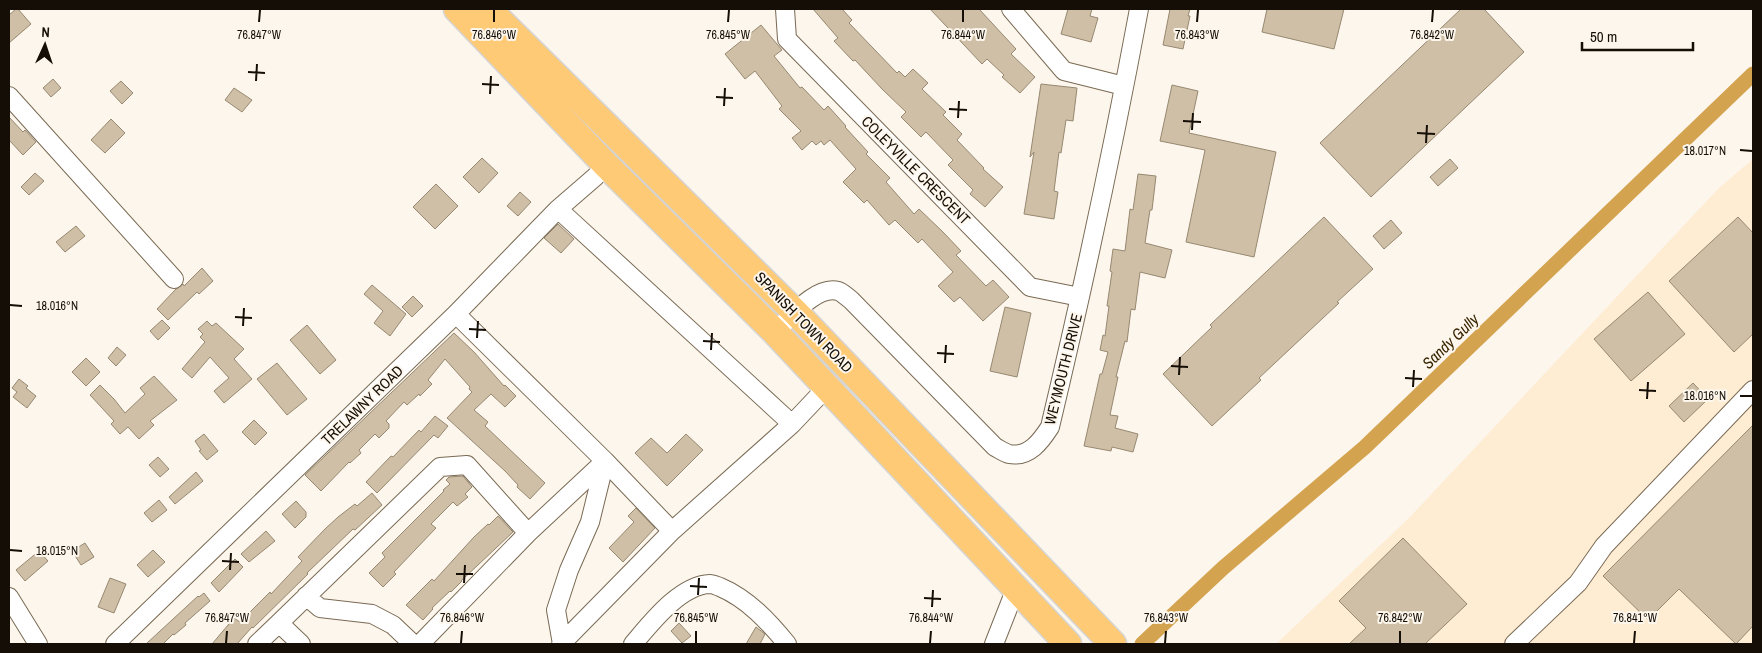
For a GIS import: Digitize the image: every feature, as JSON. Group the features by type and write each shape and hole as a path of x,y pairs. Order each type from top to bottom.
{"highway":[{"name":"SPANISH TOWN ROAD","path":"457,9 606,165 775,332 1068,644"},
{"name":"SPANISH TOWN ROAD","path":"488,9 796,312 1112,644"}],"street":[{"name":"COLEYVILLE CRESCENT","path":"785,9 787,39 1030,286 1080,297"},
{"path":"1011,9 1064,71 1124,86"},
{"name":"WEYMOUTH DRIVE","path":"775,332 809,298 823,292 838,291 851,300 995,447 1010,454 1026,453 1040,443 1050,427 1080,297 1139,9"},
{"path":"9,96 174,279"},
{"name":"TRELAWNY ROAD","path":"115,644 456,314 558,209 596,177 606,165"},
{"path":"558,209 792,424"},
{"path":"456,314 605,461 672,531"},
{"path":"562,644 672,531 792,424 827,388"},
{"path":"1514,644 1578,583 1604,546 1753,390"},
{"path":"420,644 528,533 605,461"},
{"path":"562,644 556,610 569,570 590,522 605,461"},
{"path":"257,644 440,468 467,464 528,533"},
{"path":"633,644 655,618 685,591 711,584 733,592 767,620 787,644"},
{"path":"994,644 1016,588"},
{"path":"306,596 320,608 372,614 393,625 413,644"},
{"path":"9,597 38,644"},
{"path":"278,623 301,644"}],"shaded area":[{"path":"1753,159 1753,644 1276,644 1409,518 1719,188"}],"building":[{"path":"16,9 31,24 9,43 9,15"},
{"path":"813,9 842,9 852,20 849,23 897,73 899,71 905,77 913,69 928,83 922,89 946,112 943,115 962,134 957,140 983,169 1003,187 985,207 970,194 973,190 948,165 953,160 926,132 921,137 901,117 906,112 834,41 838,38"},
{"path":"930,9 979,9 1016,49 1011,54 1035,77 1020,93 1002,77 1004,75 987,59 982,64"},
{"path":"1068,9 1092,9 1090,16 1098,18 1091,42 1061,34"},
{"path":"1170,9 1190,9 1183,49 1163,45"},
{"path":"1267,9 1344,9 1334,49 1262,32"},
{"path":"1461,9 1484,9 1524,52 1371,197 1320,143"},
{"path":"761,25 782,50 774,56 800,88 802,87 824,110 828,106 846,126 868,152 866,154 890,178 886,182 914,214 919,209 961,251 956,255 986,286 993,280 1009,297 983,321 960,297 954,302 938,286 953,272 922,239 918,243 895,220 889,225 867,200 864,203 843,182 856,169 830,140 824,145 821,141 816,145 812,141 802,150 792,138 801,131 779,109 782,106 755,71 745,79 725,54"},
{"path":"53,79 61,88 51,97 43,88"},
{"path":"121,81 133,93 122,104 110,91"},
{"path":"1041,84 1077,88 1073,121 1066,120 1061,153 1059,152 1054,191 1058,192 1054,219 1024,214 1034,152 1030,157"},
{"path":"1172,85 1198,91 1189,133 1276,152 1254,257 1186,242 1205,150 1160,141"},
{"path":"234,88 252,100 242,112 225,100"},
{"path":"9,117 36,142 23,155 9,140"},
{"path":"111,119 125,133 105,153 91,140"},
{"path":"482,158 498,173 479,193 463,177"},
{"path":"1450,159 1458,168 1438,186 1430,177"},
{"path":"35,173 44,181 29,195 21,187"},
{"path":"1138,174 1156,176 1152,210 1150,210 1145,243 1172,250 1165,278 1140,272 1135,310 1131,309 1127,342 1125,341 1116,377 1118,377 1110,415 1118,416 1115,428 1138,434 1133,452 1112,447 1111,451 1084,446 1100,374 1102,374 1108,352 1100,350 1103,335 1105,336 1109,306 1107,306 1113,249 1125,251 1130,209 1133,210"},
{"path":"436,184 458,206 435,229 413,207"},
{"path":"520,192 531,202 518,216 507,206"},
{"path":"1324,217 1373,269 1259,378 1261,380 1212,426 1163,374 1212,327 1210,325"},
{"path":"1738,217 1753,233 1753,334 1734,352 1669,281"},
{"path":"1391,220 1402,233 1384,249 1373,236"},
{"path":"558,224 574,239 561,253 544,238"},
{"path":"76,226 85,236 65,252 56,242"},
{"path":"202,268 213,281 199,294 197,292 168,320 157,309 176,289 183,284 184,286"},
{"path":"372,285 406,314 390,336 374,323 383,311 364,294"},
{"path":"1648,292 1685,334 1631,381 1594,339"},
{"path":"413,296 423,306 412,317 402,307"},
{"path":"1005,307 1031,313 1017,377 990,371"},
{"path":"162,320 170,328 158,340 150,331"},
{"path":"207,321 212,326 216,323 244,349 234,359 252,379 224,403 214,391 229,378 210,357 192,378 182,369 205,342 200,337 203,334 198,329"},
{"path":"307,325 336,360 320,374 290,340"},
{"path":"454,333 474,352 504,386 516,396 505,407 491,394 474,410 488,422 485,426 545,483 530,499 517,487 518,485 505,471 447,418 472,392 469,389 470,387 445,359 428,380 432,384 407,405 404,402 386,421 389,424 389,428 379,438 375,434 359,450 361,453 349,462 321,491 305,475"},
{"path":"117,347 126,355 116,366 108,358"},
{"path":"86,358 100,372 86,386 72,372"},
{"path":"277,363 307,399 287,415 257,379"},
{"path":"154,376 177,400 150,421 154,425 139,439 128,427 120,434 111,424 114,421 90,395 100,385 125,413 145,394 140,388"},
{"path":"19,379 36,396 27,408 13,397 17,392 12,388"},
{"path":"1693,383 1708,399 1684,422 1669,406"},
{"path":"435,416 448,426 438,438 434,435 377,493 366,482 419,430 421,432"},
{"path":"254,420 267,433 255,445 242,432"},
{"path":"1753,425 1753,626 1736,644 1679,589 1648,620 1603,576"},
{"path":"204,434 218,451 207,460 199,451 201,450 195,441"},
{"path":"686,434 703,450 667,486 635,453 651,438 667,453"},
{"path":"158,457 169,469 160,477 149,465"},
{"path":"196,472 203,481 175,504 169,497"},
{"path":"463,476 472,487 465,494 468,497 457,506 453,502 431,524 436,528 394,572 396,574 383,587 369,573 385,557 382,553 444,491 450,484 446,480 449,477"},
{"path":"372,493 382,505 355,530 353,529 307,573 237,644 212,644 234,618 240,622 270,592 271,594 302,561 298,557 325,529 338,517 355,504 357,506"},
{"path":"159,500 167,510 152,522 144,513"},
{"path":"296,501 306,512 306,517 295,528 282,514"},
{"path":"636,508 655,528 623,562 609,548 634,522 628,516"},
{"path":"498,516 513,532 432,608 423,620 406,605 432,579 434,581 474,537"},
{"path":"266,531 275,541 249,562 241,554"},
{"path":"1403,538 1467,604 1425,644 1349,644 1366,628 1339,601"},
{"path":"85,543 94,557 81,565 72,551"},
{"path":"153,550 165,562 148,577 137,565"},
{"path":"39,551 48,561 25,581 16,570"},
{"path":"235,559 243,567 219,592 211,583"},
{"path":"110,578 126,584 114,613 98,607"},
{"path":"204,593 210,601 185,623 186,625 163,644 146,644 198,596"},
{"path":"679,623 691,636 682,643 671,631"},
{"path":"756,627 765,634 760,644 746,644"}],"waterway":[{"name":"Sandy Gully","path":"1142,644 1223,568 1365,447 1753,74"}]}
